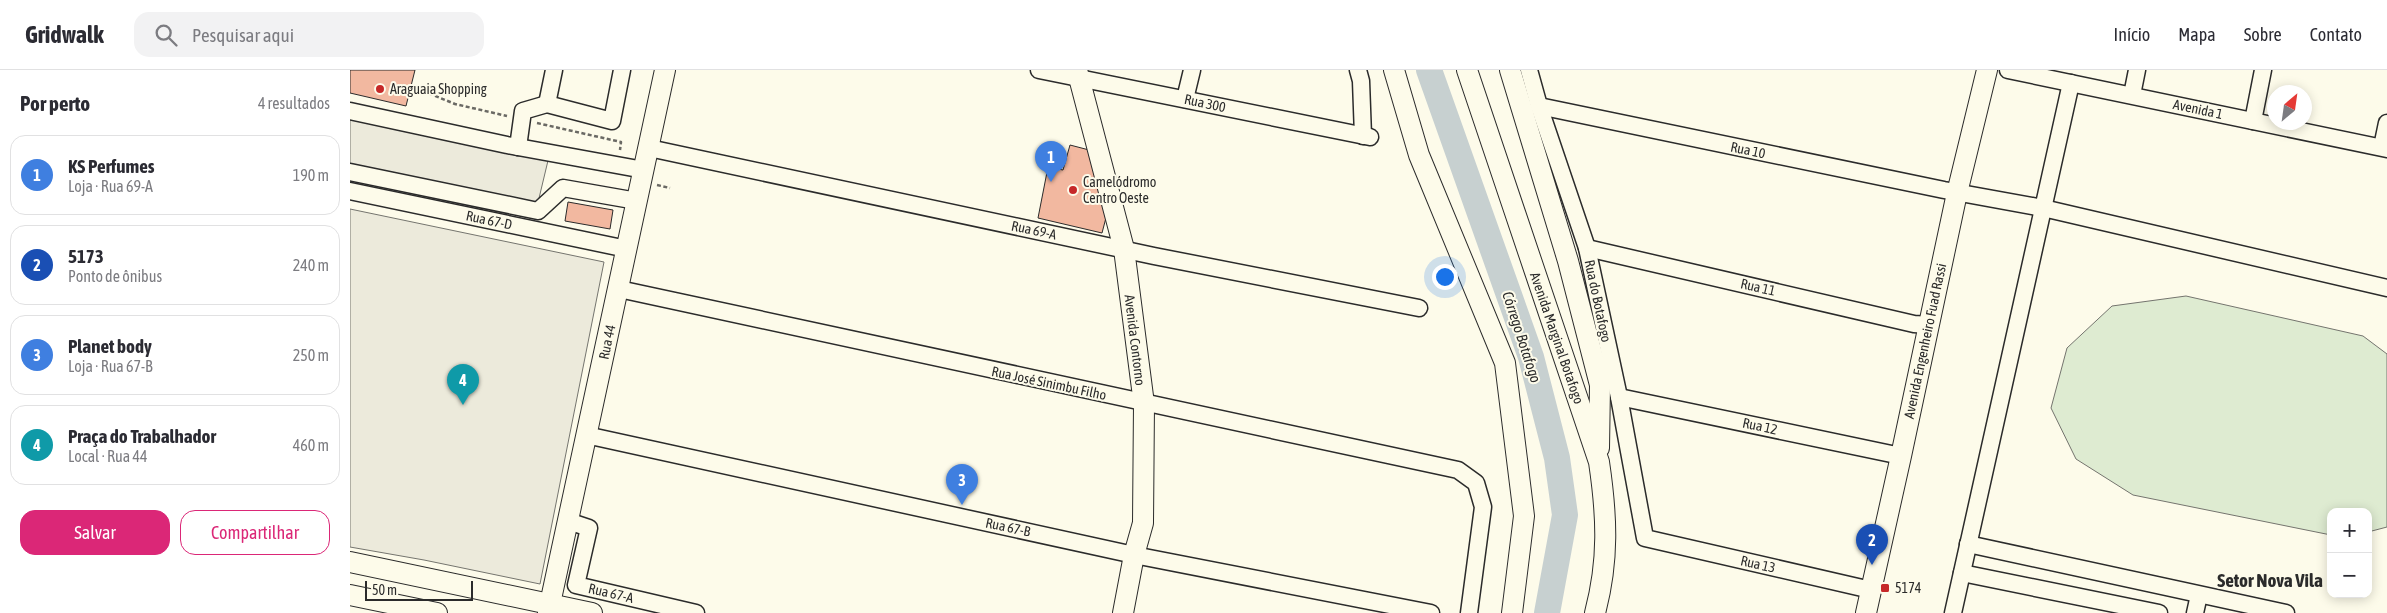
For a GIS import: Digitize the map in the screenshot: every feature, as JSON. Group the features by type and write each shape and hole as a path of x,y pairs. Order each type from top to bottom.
{"main road":[{"name":"Rua 44","path":"548,608 619,289 665,70"},
{"path":"1394,70 1419,155 1505,363 1524,516 1512,613"},
{"name":"Avenida Marginal Botafogo","path":"1467,70 1599,462 1606,510 1606,554 1602,586 1595,613"},
{"path":"1510,70 1568,261 1600,385 1599,462"},
{"name":"Avenida Engenheiro Fuad Rassi","path":"1866,613 1956,193 1987,70"},
{"name":"Avenida Contorno","path":"1079,74 1124,250 1144,404 1143,523 1134,555 1123,613"},
{"path":"350,562 548,608 592,613"},
{"path":"350,596 438,613"}],"street":[{"path":"547,104 554,70"},
{"path":"518,147 523,111 547,104 612,121 622,70"},
{"name":"Rua 300","path":"1039,70 1079,74 1185,99 1367,136 1358,70"},
{"path":"1185,99 1192,70"},
{"name":"Rua do Botafogo","path":"1529,70 1539,106 1587,248 1619,397 1645,538"},
{"name":"Avenida 1","path":"2008,70 2384,148"},
{"path":"2132,95 2137,70"},
{"path":"2253,121 2263,70"},
{"path":"1953,613 2071,83"},
{"name":"Rua 10","path":"1539,106 1956,193 2043,208 2387,288"},
{"path":"350,110 518,147 619,165 641,184"},
{"path":"2384,148 2387,123"},
{"name":"Rua 69-A","path":"649,148 1124,250 1419,308"},
{"path":"350,172 538,211 563,188 641,184"},
{"name":"Rua 67-D","path":"350,191 627,249"},
{"name":"Rua 11","path":"1587,248 1914,324 1929,325"},
{"name":"Rua José Sinimbu Filho","path":"619,289 1144,404 1458,470 1476,484 1483,507 1469,613"},
{"name":"Rua 12","path":"1619,397 1901,456"},
{"name":"Rua 67-B","path":"586,435 1134,555 1431,613"},
{"name":"Rua 67-A","path":"568,521 589,528 576,586 696,613"},
{"name":"Rua 13","path":"1645,538 1871,590"},
{"path":"1968,544 2199,595 2223,606 2286,613"},
{"path":"1962,573 2159,613"},
{"path":"2195,613 2199,595"}],"path":[{"path":"411,86 455,104 621,142 619,165"},
{"path":"641,184 670,188"}],"green space":[{"path":"2186,296 2363,336 2387,354 2387,527 2372,531 2372,508 2327,508 2327,534 2133,495 2076,459 2051,408 2067,348 2112,306"}],"shaded area":[{"path":"350,104 551,148 535,215 350,176"},
{"path":"350,209 604,262 540,584 350,547"}],"building":[{"name":"Araguaia Shopping","path":"350,70 415,70 406,106 350,93"},
{"name":"Camelódromo Centro Oeste","path":"1070,145 1093,151 1108,210 1102,233 1038,218 1048,167 1063,170"},
{"path":"568,202 613,210 610,229 565,221"}],"waterway":[{"name":"Córrego Botafogo","path":"1429,70 1531,357 1557,458 1565,515 1547,613"}],"place":[{"name":"Araguaia Shopping","path":"380,89"},
{"name":"KS Perfumes","path":"1051,182"},
{"name":"Camelódromo Centro Oeste","path":"1073,190"},
{"name":"Praça do Trabalhador","path":"463,405"},
{"name":"Planet body","path":"962,505"},
{"name":"5173","path":"1872,565"},
{"name":"5174","path":"1885,588"}],"district":[{"name":"Setor Nova Vila","path":"2270,580"}]}
